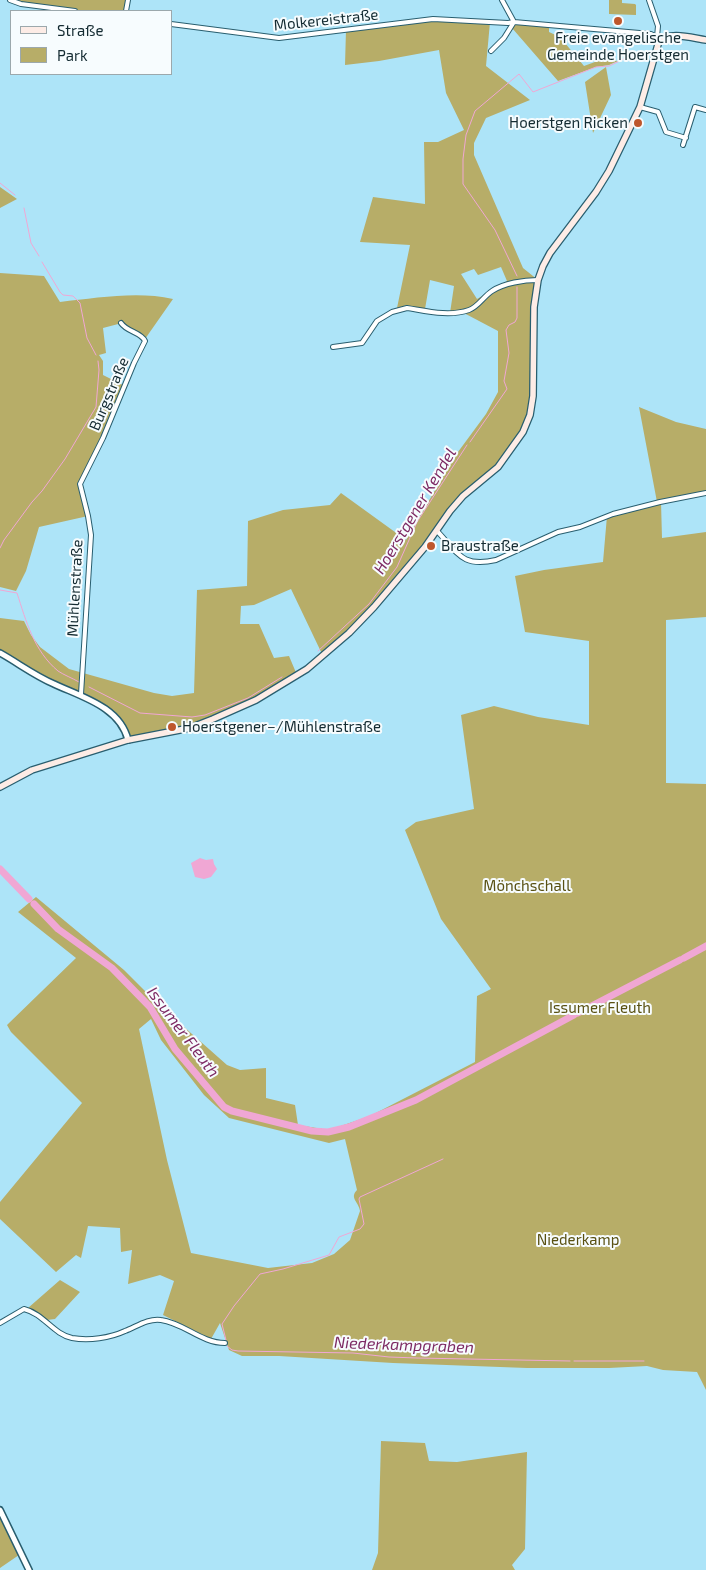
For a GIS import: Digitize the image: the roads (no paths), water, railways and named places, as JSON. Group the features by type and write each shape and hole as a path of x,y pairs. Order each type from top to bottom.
{"main road":[{"path":"0,787 32,770 128,740 184,729 213,719 256,700 307,669 349,633 374,607 406,571 462,496 488,476 501,463 514,447 527,424 532,396 534,307 538,280 550,253 603,182 640,107 659,38 671,36 706,40"}],"street":[{"path":"10,0 21,4 68,10"},
{"path":"491,52 504,38 514,22 502,0"},
{"path":"649,0 658,26 659,38"},
{"name":"Molkereistraße","path":"172,24 279,38 433,18 514,22 641,33 659,38"},
{"path":"640,107 658,112 666,132 686,138"},
{"path":"684,145 696,107 706,110"},
{"path":"333,347 362,343 377,321 400,309 407,308 452,314 462,312 471,310 493,290 502,286 538,280"},
{"name":"Burgstraße","path":"80,484 103,438 145,341 121,323"},
{"name":"Mühlenstraße","path":"80,484 91,535 81,694"},
{"path":"437,531 464,559 475,563 487,562 496,560 558,532 580,527 613,514 706,493"},
{"path":"0,653 53,684 81,694 112,714 122,723 128,740"},
{"path":"0,1323 24,1309 39,1315 65,1336 84,1339 117,1334 146,1322 162,1320 214,1343 225,1343"},
{"path":"0,1510 29,1570"}],"waterway":[{"name":"Hoerstgener Kendel","path":"517,276 495,230 463,184 463,159 466,135 475,111 519,74 533,92 596,67 609,66 626,58 648,52"},
{"name":"Hoerstgener Kendel","path":"0,183 15,195"},
{"name":"Hoerstgener Kendel","path":"24,208 31,243 39,256"},
{"name":"Hoerstgener Kendel","path":"42,262 60,292 63,295 73,296 80,303 87,338 96,355"},
{"name":"Hoerstgener Kendel","path":"470,442 507,389 504,381 509,353 506,330 517,318 517,287"},
{"name":"Hoerstgener Kendel","path":"0,548 65,459 96,407 98,361"},
{"name":"Hoerstgener Kendel","path":"318,651 369,604 397,567 417,522 467,445"},
{"name":"Hoerstgener Kendel","path":"0,590 17,593 32,635 43,654 58,671 79,682"},
{"name":"Hoerstgener Kendel","path":"89,687 140,713 192,717 205,715 248,698 282,677"},
{"name":"Issumer Fleuth","path":"0,869 29,899"},
{"name":"Issumer Fleuth","path":"34,904 58,929 112,968 150,1007 175,1049 224,1107 232,1111 312,1131 328,1132 349,1127 416,1100 574,1015"},
{"name":"Issumer Fleuth","path":"684,958 706,946"},
{"name":"Issumer Fleuth","path":"578,1013 680,960"},
{"path":"226,1340 222,1324 260,1274 329,1255 339,1237 360,1229 364,1224 360,1197 443,1159"},
{"name":"Niederkampgraben","path":"227,1346 232,1350 238,1351 353,1353 417,1358 570,1361"},
{"name":"Niederkampgraben","path":"574,1361 644,1361"}],"place":[{"name":"Freie evangelische Gemeinde Hoerstgen","path":"618,21"},
{"name":"Hoerstgen Ricken","path":"638,123"},
{"name":"Braustraße","path":"431,546"},
{"name":"Hoerstgener−/Mühlenstraße","path":"172,727"}],"park label":[{"name":"Mönchschall","path":"527,886"},
{"name":"Niederkamp","path":"578,1240"}]}
